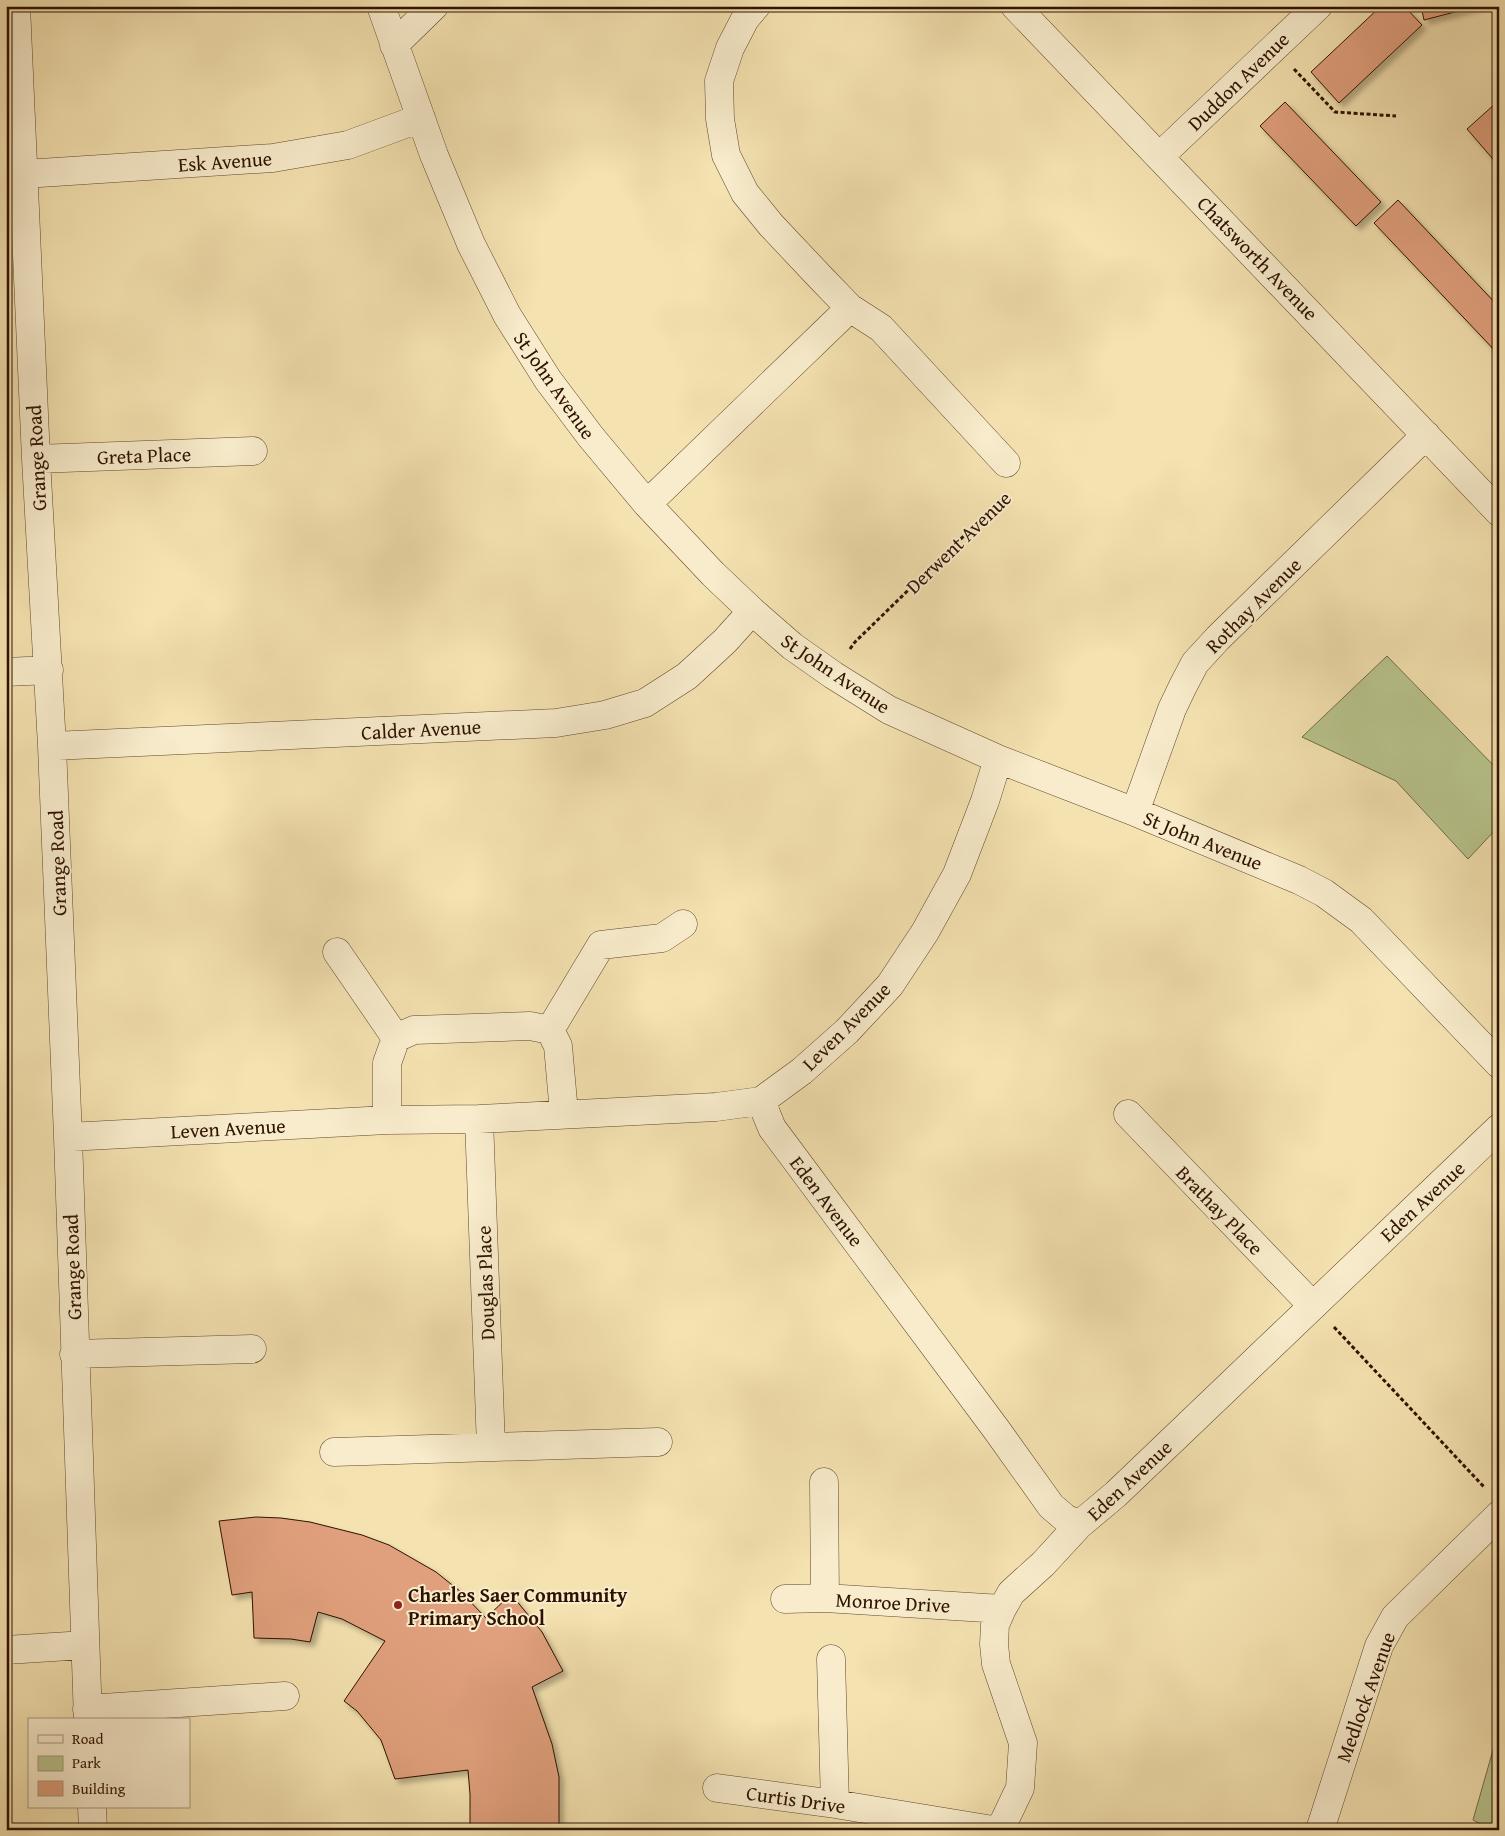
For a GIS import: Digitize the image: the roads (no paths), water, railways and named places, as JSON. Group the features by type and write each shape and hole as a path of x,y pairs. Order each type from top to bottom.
{"street":[{"name":"Grange Road","path":"16,6 36,459 49,670 68,1137 87,1714"},
{"name":"St John Avenue","path":"381,6 421,118 471,244 507,315 553,387 590,437 647,504 713,574 752,611 792,646 832,675 889,710 998,759 1135,812 1300,880 1324,893 1361,920 1499,1064"},
{"path":"394,45 434,6"},
{"name":"Derwent Avenue","path":"756,6 745,19 730,48 719,81 720,120 726,155 745,193 772,225 850,308 881,328 1006,463"},
{"name":"Chatsworth Avenue","path":"1015,6 1499,512"},
{"name":"Duddon Avenue","path":"1160,156 1318,6"},
{"name":"Esk Avenue","path":"24,174 273,158 348,145 421,118"},
{"path":"647,504 850,308"},
{"name":"Rothay Avenue","path":"1135,812 1172,710 1195,663 1218,638 1426,435"},
{"name":"Greta Place","path":"36,459 253,451"},
{"name":"Calder Avenue","path":"52,746 556,723 605,715 645,703 687,676 725,641 752,611"},
{"path":"6,672 49,670"},
{"name":"Leven Avenue","path":"68,1137 387,1120 479,1118 716,1106 761,1101 802,1071 847,1031 890,984 925,932 957,874 985,801 998,759"},
{"path":"550,1030 601,946 662,938 683,924"},
{"path":"337,952 396,1038"},
{"path":"387,1120 387,1063 396,1038 414,1030 530,1026 550,1030"},
{"path":"550,1030 558,1046 564,1113"},
{"name":"Eden Avenue","path":"761,1101 772,1128 991,1421 1051,1506 1065,1518 1079,1525 1116,1494 1499,1128"},
{"name":"Brathay Place","path":"1128,1114 1312,1305"},
{"name":"Douglas Place","path":"479,1118 491,1447"},
{"path":"74,1354 252,1349"},
{"path":"334,1452 658,1442"},
{"path":"824,1482 825,1598"},
{"name":"Medlock Avenue","path":"1320,1830 1379,1646 1395,1617 1499,1515"},
{"path":"1000,1830 1020,1788 1023,1743 996,1664 995,1625 1012,1593 1043,1564 1079,1525"},
{"name":"Monroe Drive","path":"785,1599 825,1598 1002,1609"},
{"path":"6,1650 85,1645"},
{"path":"831,1659 835,1804"},
{"path":"87,1714 285,1696"},
{"name":"Curtis Drive","path":"717,1788 835,1804 993,1830"},
{"path":"92,1808 93,1830"}],"place":[{"name":"Charles Saer Community Primary School","path":"398,1605"}]}
